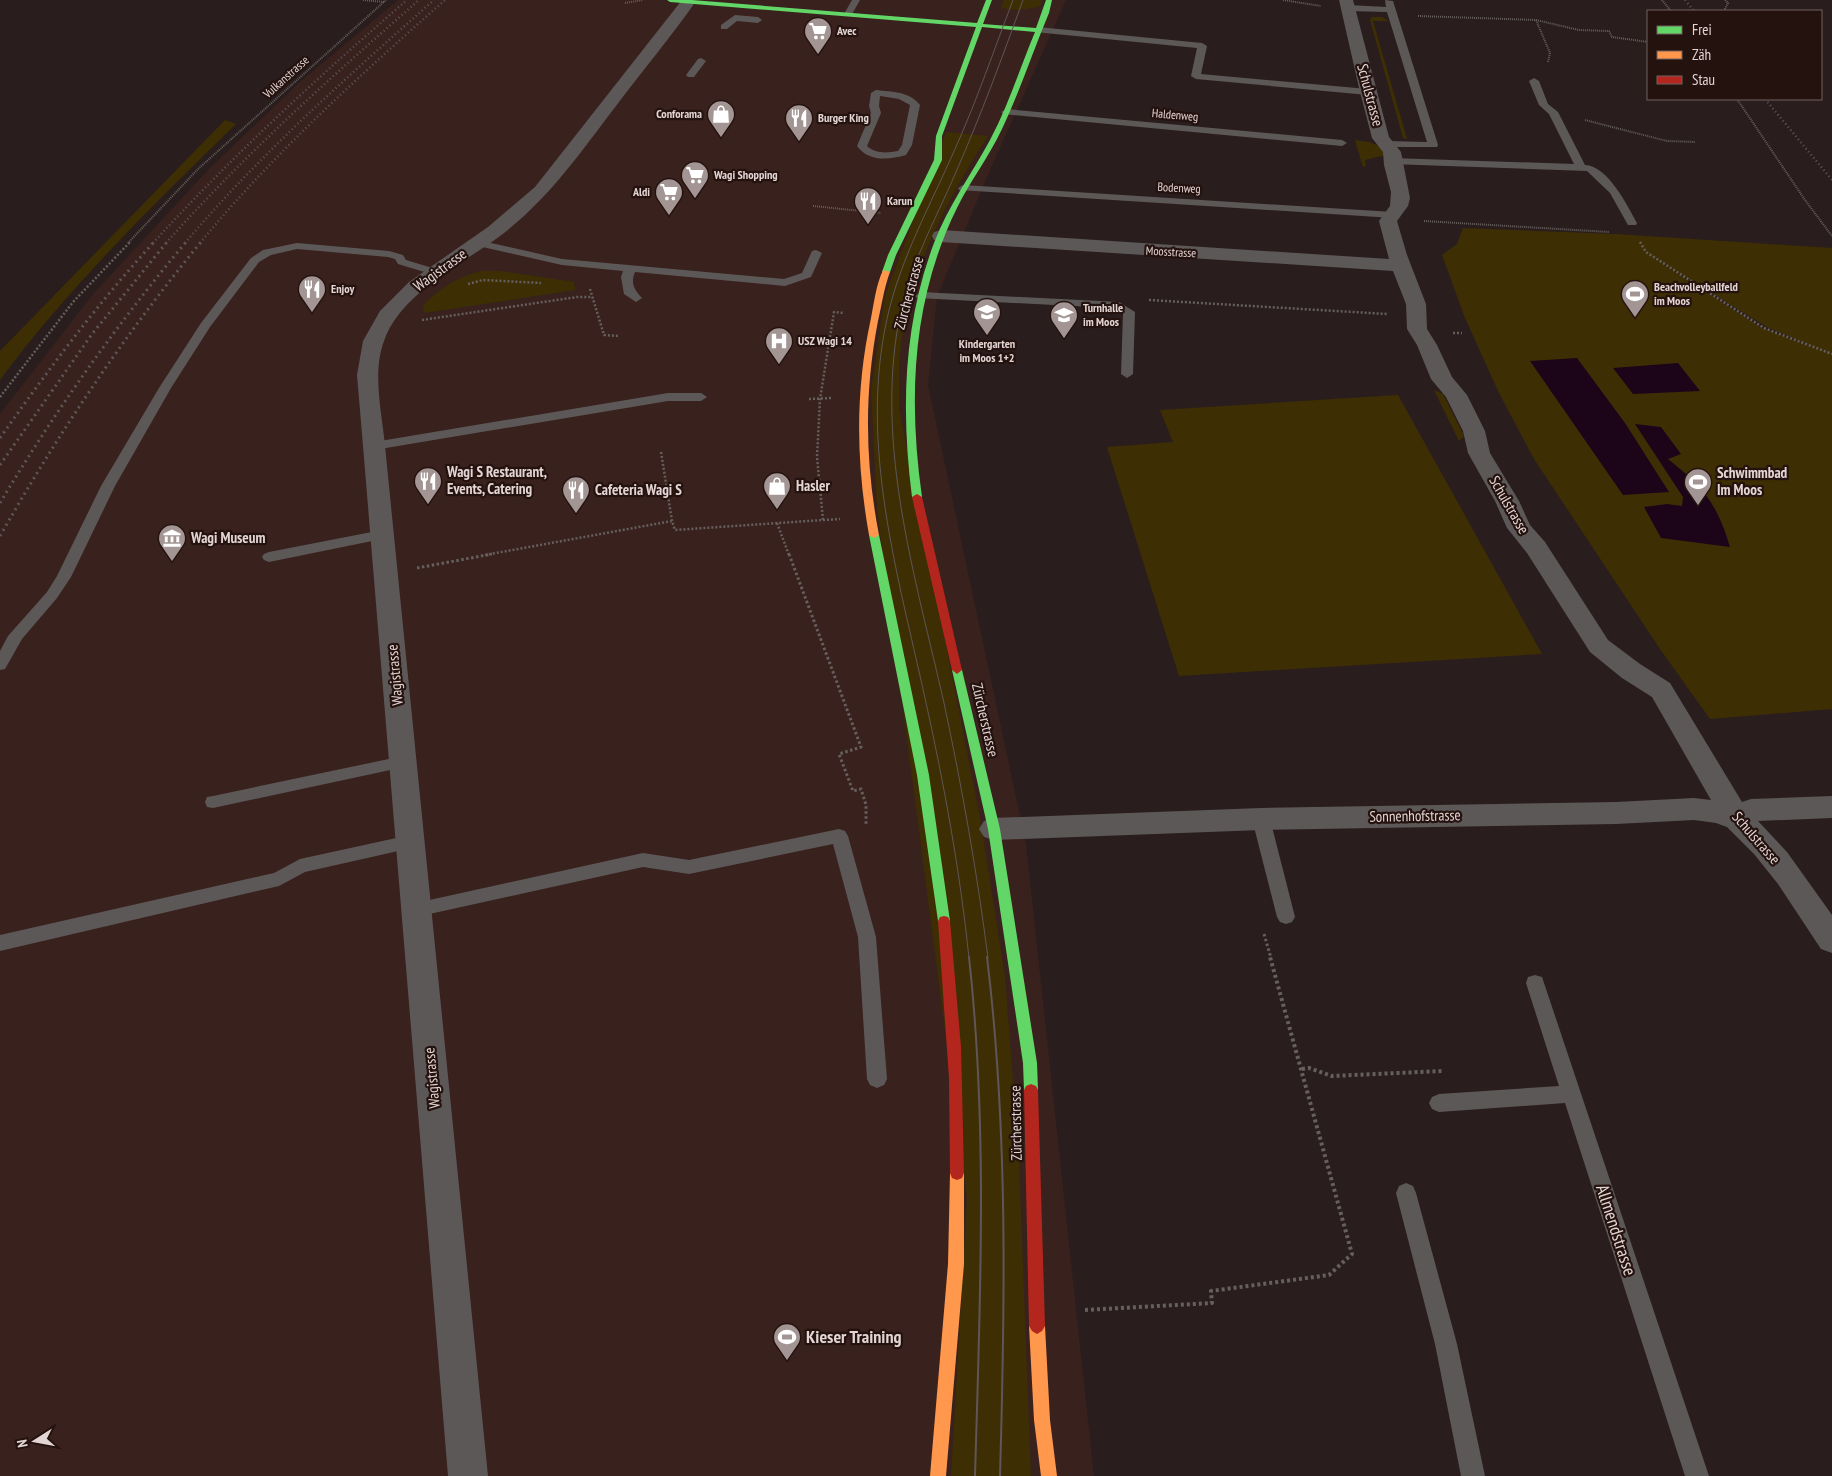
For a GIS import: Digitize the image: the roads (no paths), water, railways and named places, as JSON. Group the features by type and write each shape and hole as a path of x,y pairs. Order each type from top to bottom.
{"main road":[{"path":"670,0 1038,30"},
{"name":"Zürcherstrasse","path":"938,1476 956,1264 958,1124 950,982 940,883 921,764 872,528 864,462 862,397 867,350 884,278 892,254 938,160 939,136 942,123 970,55 989,0"},
{"name":"Zürcherstrasse","path":"1049,0 1013,100 988,151 963,188 941,236 921,296 912,338 908,411 912,461 920,512 994,828 1030,1064 1034,1260 1042,1420 1049,1476"}],"street":[{"name":"Wagistrasse","path":"468,1476 368,375 373,341 387,315 399,301 435,272 512,217 545,187 690,2"},
{"name":"Schulstrasse","path":"1347,4 1368,92 1399,192 1400,204 1388,221 1400,266 1411,287 1420,315 1417,329 1427,345 1442,379 1456,395 1474,432 1479,453 1507,501 1519,528 1536,548 1599,646 1631,671 1661,690 1737,819 1756,834 1770,851 1832,940"},
{"name":"Moosstrasse","path":"941,236 1400,266"},
{"path":"1737,819 1751,810 1832,807"},
{"name":"Sonnenhofstrasse","path":"994,828 1261,819 1694,810 1718,812 1737,819"}],"lane":[{"path":"848,14 856,0"},
{"path":"1347,4 1390,5 1433,145 1388,152"},
{"path":"724,27 735,18 758,20"},
{"path":"1038,30 1202,46 1196,76 1368,92"},
{"path":"691,75 701,61"},
{"path":"1534,81 1544,105 1554,112 1581,168"},
{"path":"876,93 903,97 915,106 910,134 905,150 902,153 881,155 868,152 862,146 864,139 876,113 874,106 876,93"},
{"name":"Haldenweg","path":"1006,112 1342,143"},
{"path":"1388,152 1590,168 1614,191 1632,223"},
{"name":"Bodenweg","path":"963,188 1393,215"},
{"path":"478,243 562,262 785,283 807,275 816,253"},
{"path":"0,665 22,627 46,601 64,577 108,486 165,388 205,326 255,260 267,252 297,246 395,256 402,262 435,272"},
{"path":"630,269 628,283 630,294 636,298"},
{"path":"921,296 1115,305 1129,312 1127,374"},
{"path":"374,446 668,397 700,396"},
{"path":"269,556 382,535"},
{"path":"214,802 403,762"},
{"path":"1261,819 1286,917"},
{"path":"416,910 643,860 690,867 839,836 867,937 877,1079"},
{"path":"0,943 279,879 300,866 410,842"},
{"name":"Allmendstrasse","path":"1535,983 1697,1476"},
{"path":"1439,1103 1571,1094"},
{"path":"1406,1193 1446,1344 1473,1476"}],"tram line":[{"path":"969,958 961,892 945,795 885,510 877,414 879,366 887,319 908,253 971,112 1013,0"},
{"path":"988,958 957,766 902,513 895,465 892,416 893,368 899,320 909,281 923,244 974,129 1023,0"},
{"path":"969,957 979,1086 981,1151 975,1476"},
{"path":"987,957 999,1086 1002,1151 1004,1281 1000,1476"}],"railway":[{"path":"153,243 276,118 407,0"},
{"path":"166,243 257,148 419,0"},
{"path":"185,243 243,178 274,147 337,87 434,0"},
{"path":"200,243 287,147 349,87 445,0"},
{"path":"1685,0 1693,10"},
{"path":"1766,100 1832,180"},
{"path":"0,438 74,337 154,242"},
{"path":"0,465 92,334 167,242"},
{"path":"0,503 43,435 111,336 186,242"},
{"path":"0,536 22,497 94,384 146,312 201,242"}],"place":[{"name":"Avec","path":"818,55"},
{"name":"Conforama","path":"721,138"},
{"name":"Burger King","path":"799,142"},
{"name":"Wagi Shopping","path":"695,199"},
{"name":"Aldi","path":"669,216"},
{"name":"Karun","path":"868,225"},
{"name":"Enjoy","path":"312,313"},
{"name":"Beachvolleyballfeld im Moos","path":"1635,318"},
{"name":"Kindergarten im Moos 1+2","path":"987,336"},
{"name":"Turnhalle im Moos","path":"1064,339"},
{"name":"USZ Wagi 14","path":"779,365"},
{"name":"Wagi S Restaurant, Events, Catering","path":"428,505"},
{"name":"Schwimmbad Im Moos","path":"1698,506"},
{"name":"Hasler","path":"777,510"},
{"name":"Cafeteria Wagi S","path":"576,514"},
{"name":"Wagi Museum","path":"172,562"},
{"name":"Kieser Training","path":"787,1361"}]}
